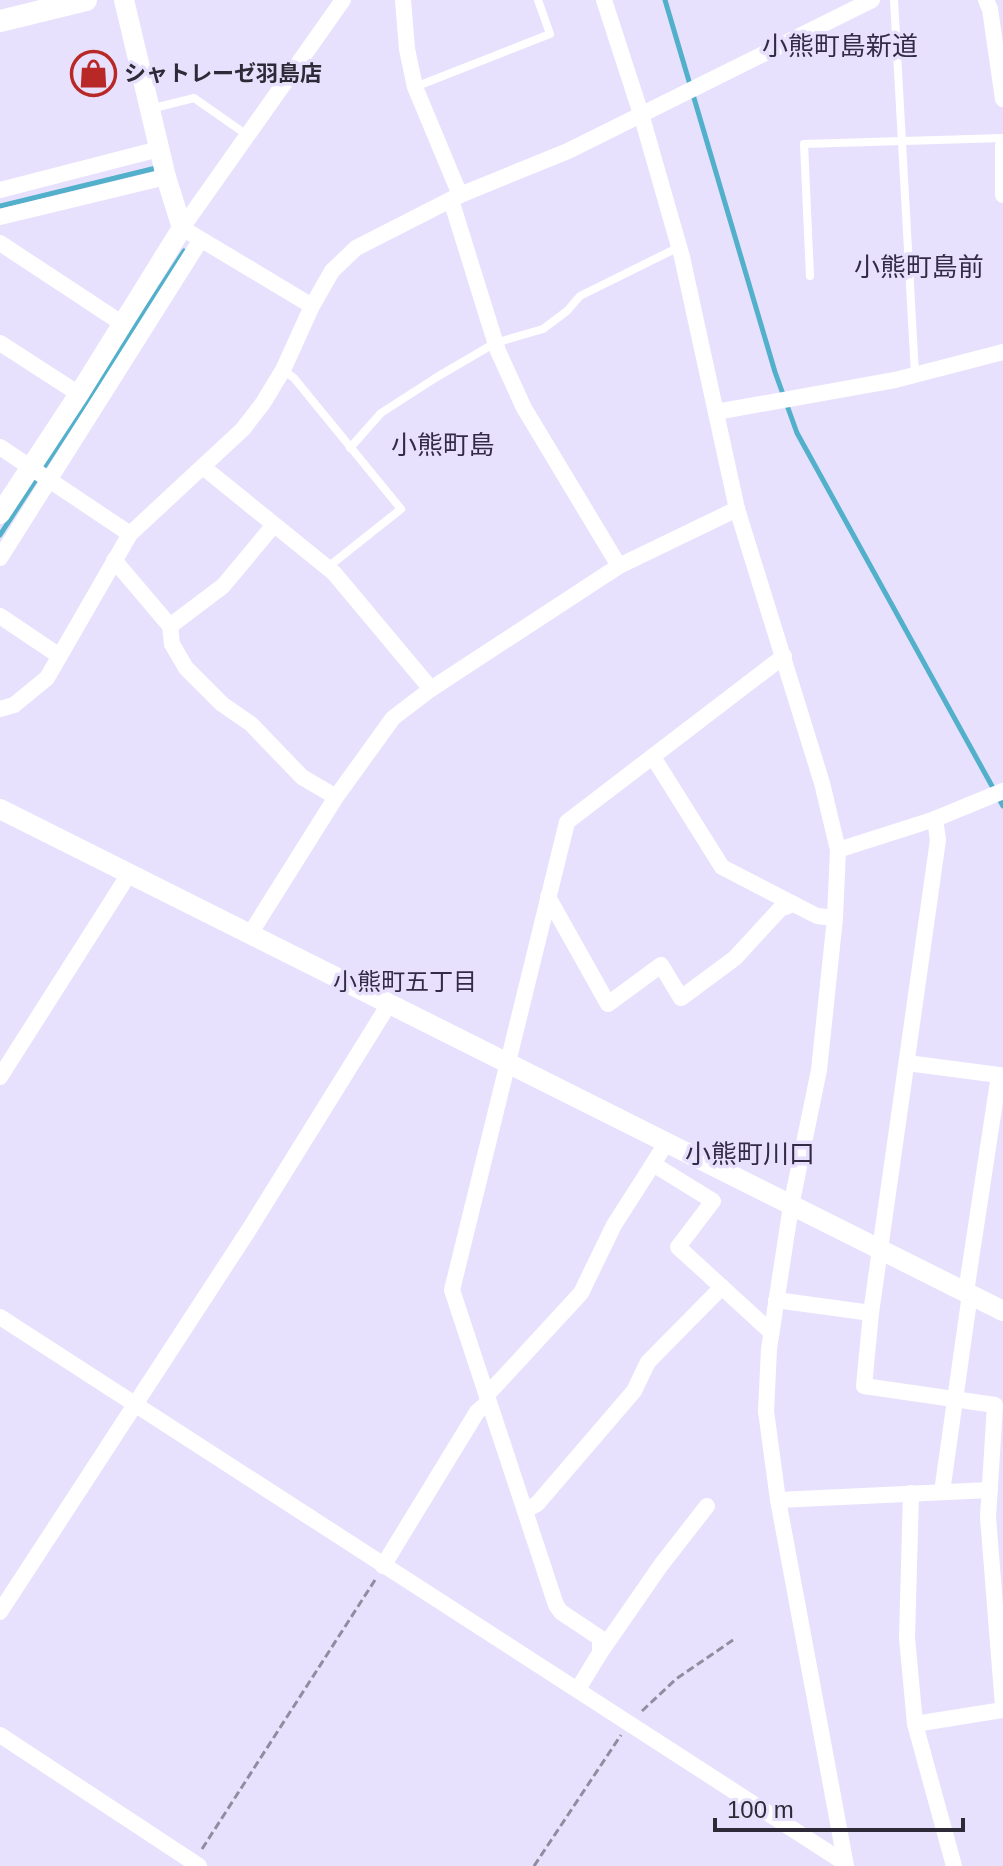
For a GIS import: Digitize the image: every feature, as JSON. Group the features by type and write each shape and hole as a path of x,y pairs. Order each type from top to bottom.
{"main road":[{"path":"0,21 86,0"}],"street":[{"path":"124,0 166,177 182,228 312,306"},
{"path":"0,558 79,394 114,359 123,324 182,228 343,0"},
{"path":"403,0 407,49 415,87 455,198 495,343 524,408 619,566"},
{"path":"604,0 679,247 737,509 822,783 838,850 835,918 819,1070 791,1206 771,1332 766,1411 778,1500 846,1865"},
{"path":"0,709 14,705 47,678 130,534 243,429 283,370 332,271 356,248 455,198 568,151 872,0"},
{"path":"993,5 1003,99"},
{"path":"1003,146 1003,195"},
{"path":"0,190 159,149"},
{"path":"0,217 166,177"},
{"path":"0,514 41,473 114,359 200,241"},
{"path":"0,243 123,324"},
{"path":"0,343 79,394"},
{"path":"716,412 915,374 1003,352"},
{"path":"0,447 130,534"},
{"path":"203,467 327,568 431,689"},
{"path":"250,934 336,797 393,718 431,689 619,566 737,509"},
{"path":"170,626 223,586 273,526"},
{"path":"114,560 170,626 172,644 186,668 222,704 251,724 302,777 336,797"},
{"path":"0,616 58,655"},
{"path":"600,1653 600,1638 561,1612 556,1605 452,1290 567,822 784,656"},
{"path":"653,757 722,867 817,916 835,918"},
{"path":"838,850 935,819 1003,791"},
{"path":"0,809 1003,1311"},
{"path":"915,1724 1003,1708 988,1517 995,1405 864,1386 871,1313 938,840 935,819"},
{"path":"0,1077 129,874"},
{"path":"548,897 608,1004 661,965 681,998 735,958 780,909 793,904"},
{"path":"0,1612 250,1228 389,1004"},
{"path":"907,1063 999,1075 942,1492"},
{"path":"383,1566 477,1412 581,1293 614,1225 666,1143"},
{"path":"653,1164 713,1201 678,1247 771,1332"},
{"path":"526,1510 537,1504 634,1391 648,1362 722,1287"},
{"path":"776,1300 871,1313"},
{"path":"0,1317 846,1865"},
{"path":"778,1500 990,1490"},
{"path":"911,1493 907,1638 915,1724 954,1866"},
{"path":"578,1689 661,1565 707,1506"},
{"path":"0,1735 196,1864"}],"lane":[{"path":"415,87 550,34 538,0"},
{"path":"894,0 915,374"},
{"path":"149,109 194,98 248,136"},
{"path":"810,276 804,144 1003,138"},
{"path":"350,448 381,413 495,343 543,329 567,311 580,296 679,247"},
{"path":"283,370 294,378 401,509 327,568"}],"path":[{"path":"196,1864 383,1566"},
{"path":"534,1866 630,1723 676,1679 733,1640"}],"waterway":[{"path":"665,0 775,372 797,433 1003,806"},
{"path":"0,206 156,168"},
{"path":"0,535 184,251"}],"place":[{"name":"シャトレーゼ羽島店","path":"93,73"}],"district":[{"name":"小熊町島新道","path":"840,46"},
{"name":"小熊町島前","path":"919,267"},
{"name":"小熊町島","path":"443,445"},
{"name":"小熊町五丁目","path":"405,982"},
{"name":"小熊町川口","path":"750,1154"}]}
